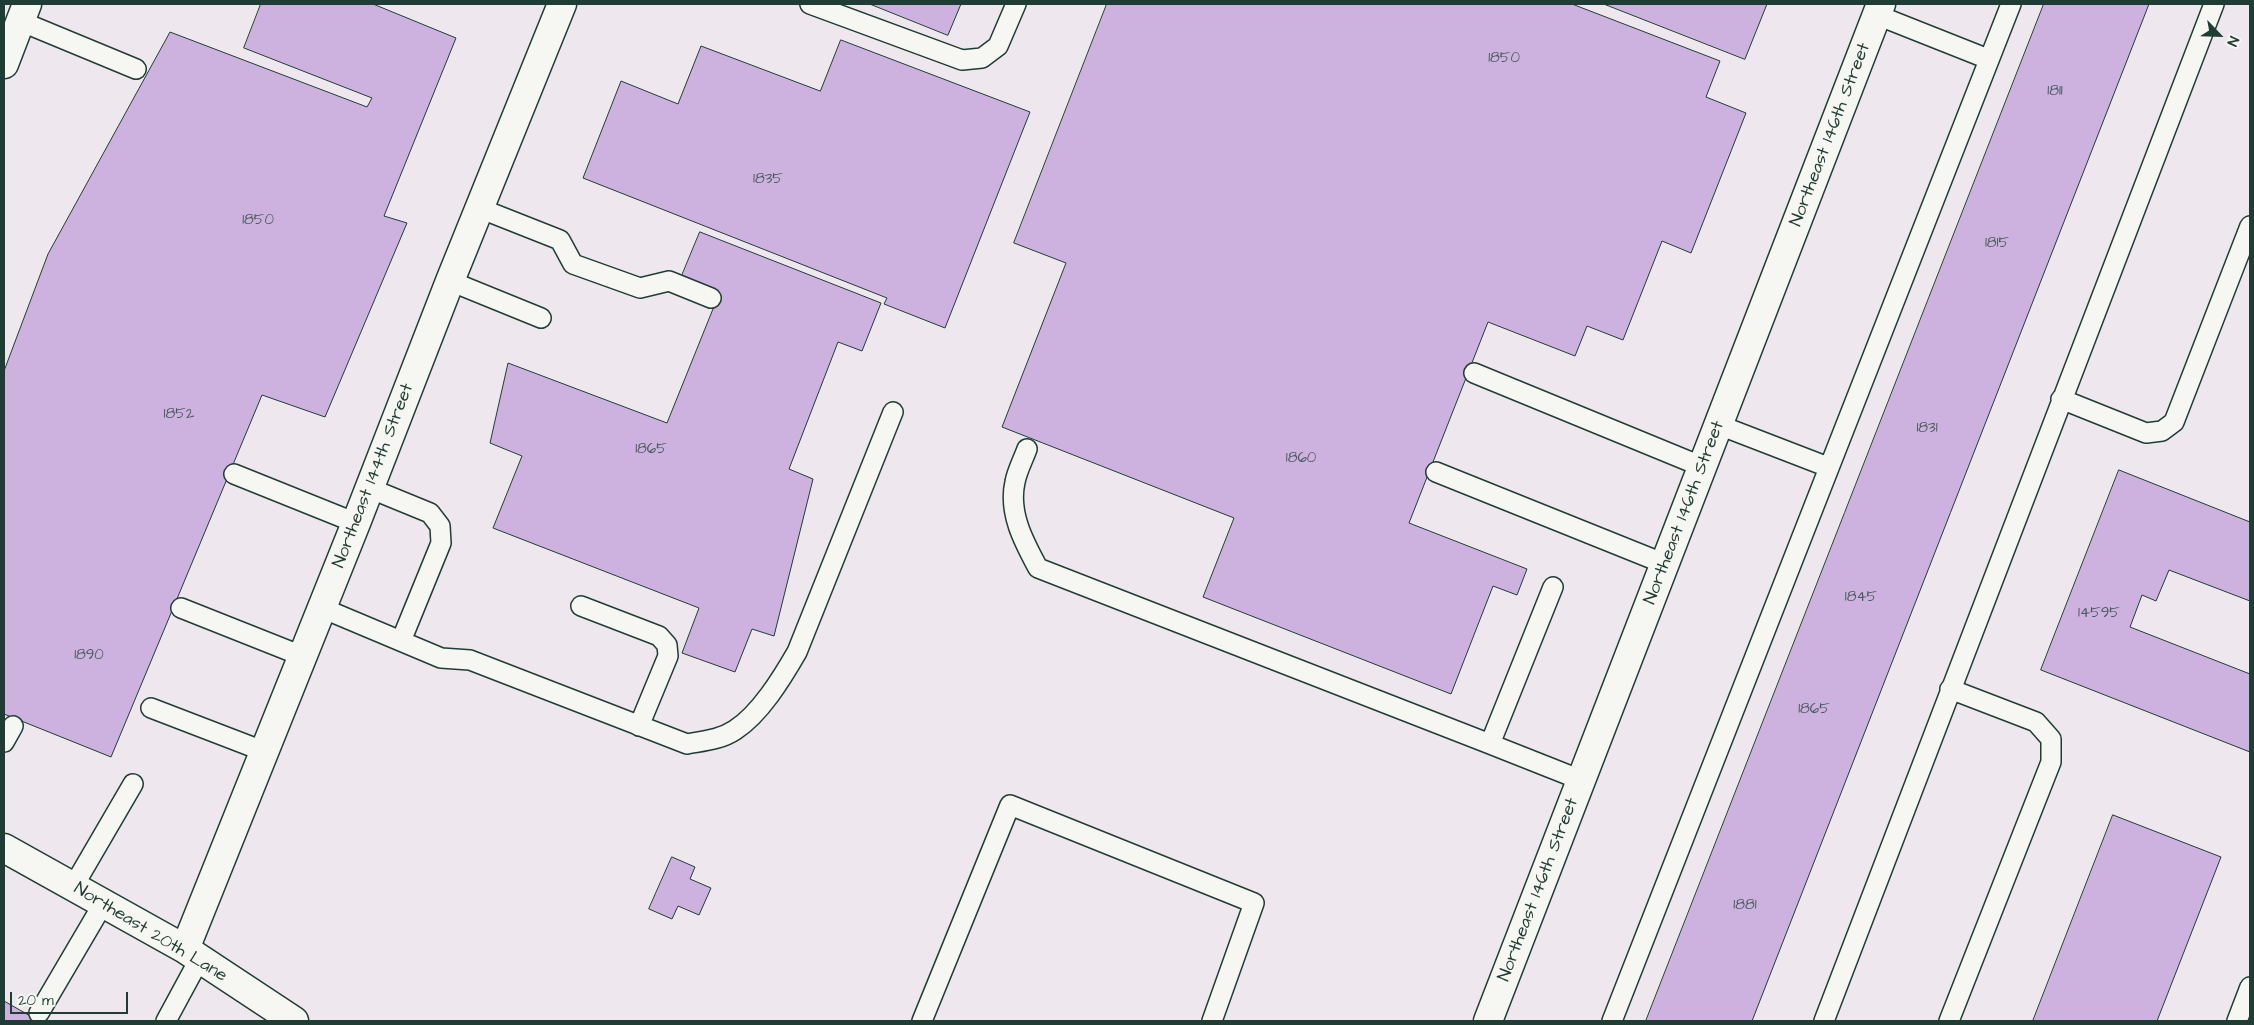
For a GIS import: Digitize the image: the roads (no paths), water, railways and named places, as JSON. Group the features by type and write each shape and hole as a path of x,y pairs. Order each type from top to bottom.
{"street":[{"name":"Northeast 144th Street","path":"192,954 263,751 322,608 479,208 562,4"},
{"name":"Northeast 146th Street","path":"1488,1021 1879,10"},
{"path":"4,64 16,24"},
{"name":"Northeast 20th Lane","path":"4,848 192,954 294,1021"}],"lane":[{"path":"810,4 962,60 982,58 998,46 1016,4"},
{"path":"1612,1021 2011,4"},
{"path":"1824,1021 2214,4"},
{"path":"1879,10 1988,59"},
{"path":"16,24 136,69"},
{"path":"479,208 560,240 573,264 640,288 669,281 711,298"},
{"path":"2061,399 2146,433 2162,432 2174,422 2250,226"},
{"path":"450,281 541,318"},
{"path":"1474,372 1703,467"},
{"path":"322,608 442,658 470,660 687,744 712,740 734,731 752,716 782,678 797,652 893,412"},
{"path":"1719,425 1828,467"},
{"path":"1028,449 1014,483 1014,514 1024,543 1038,568 1581,780"},
{"path":"1436,472 1665,564"},
{"path":"234,474 356,523"},
{"path":"369,488 430,513 440,526 441,543 401,641"},
{"path":"1490,744 1553,587"},
{"path":"581,606 659,636 667,645 668,656 639,726"},
{"path":"181,608 302,656"},
{"path":"1950,689 2036,722 2051,740 2051,762 1950,1021"},
{"path":"151,708 263,751"},
{"path":"73,887 133,784"},
{"path":"922,1021 1010,805 1254,902 1212,1021"},
{"path":"38,1013 103,904"},
{"path":"166,1021 192,954"},
{"path":"2237,1021 2250,987"}]}
